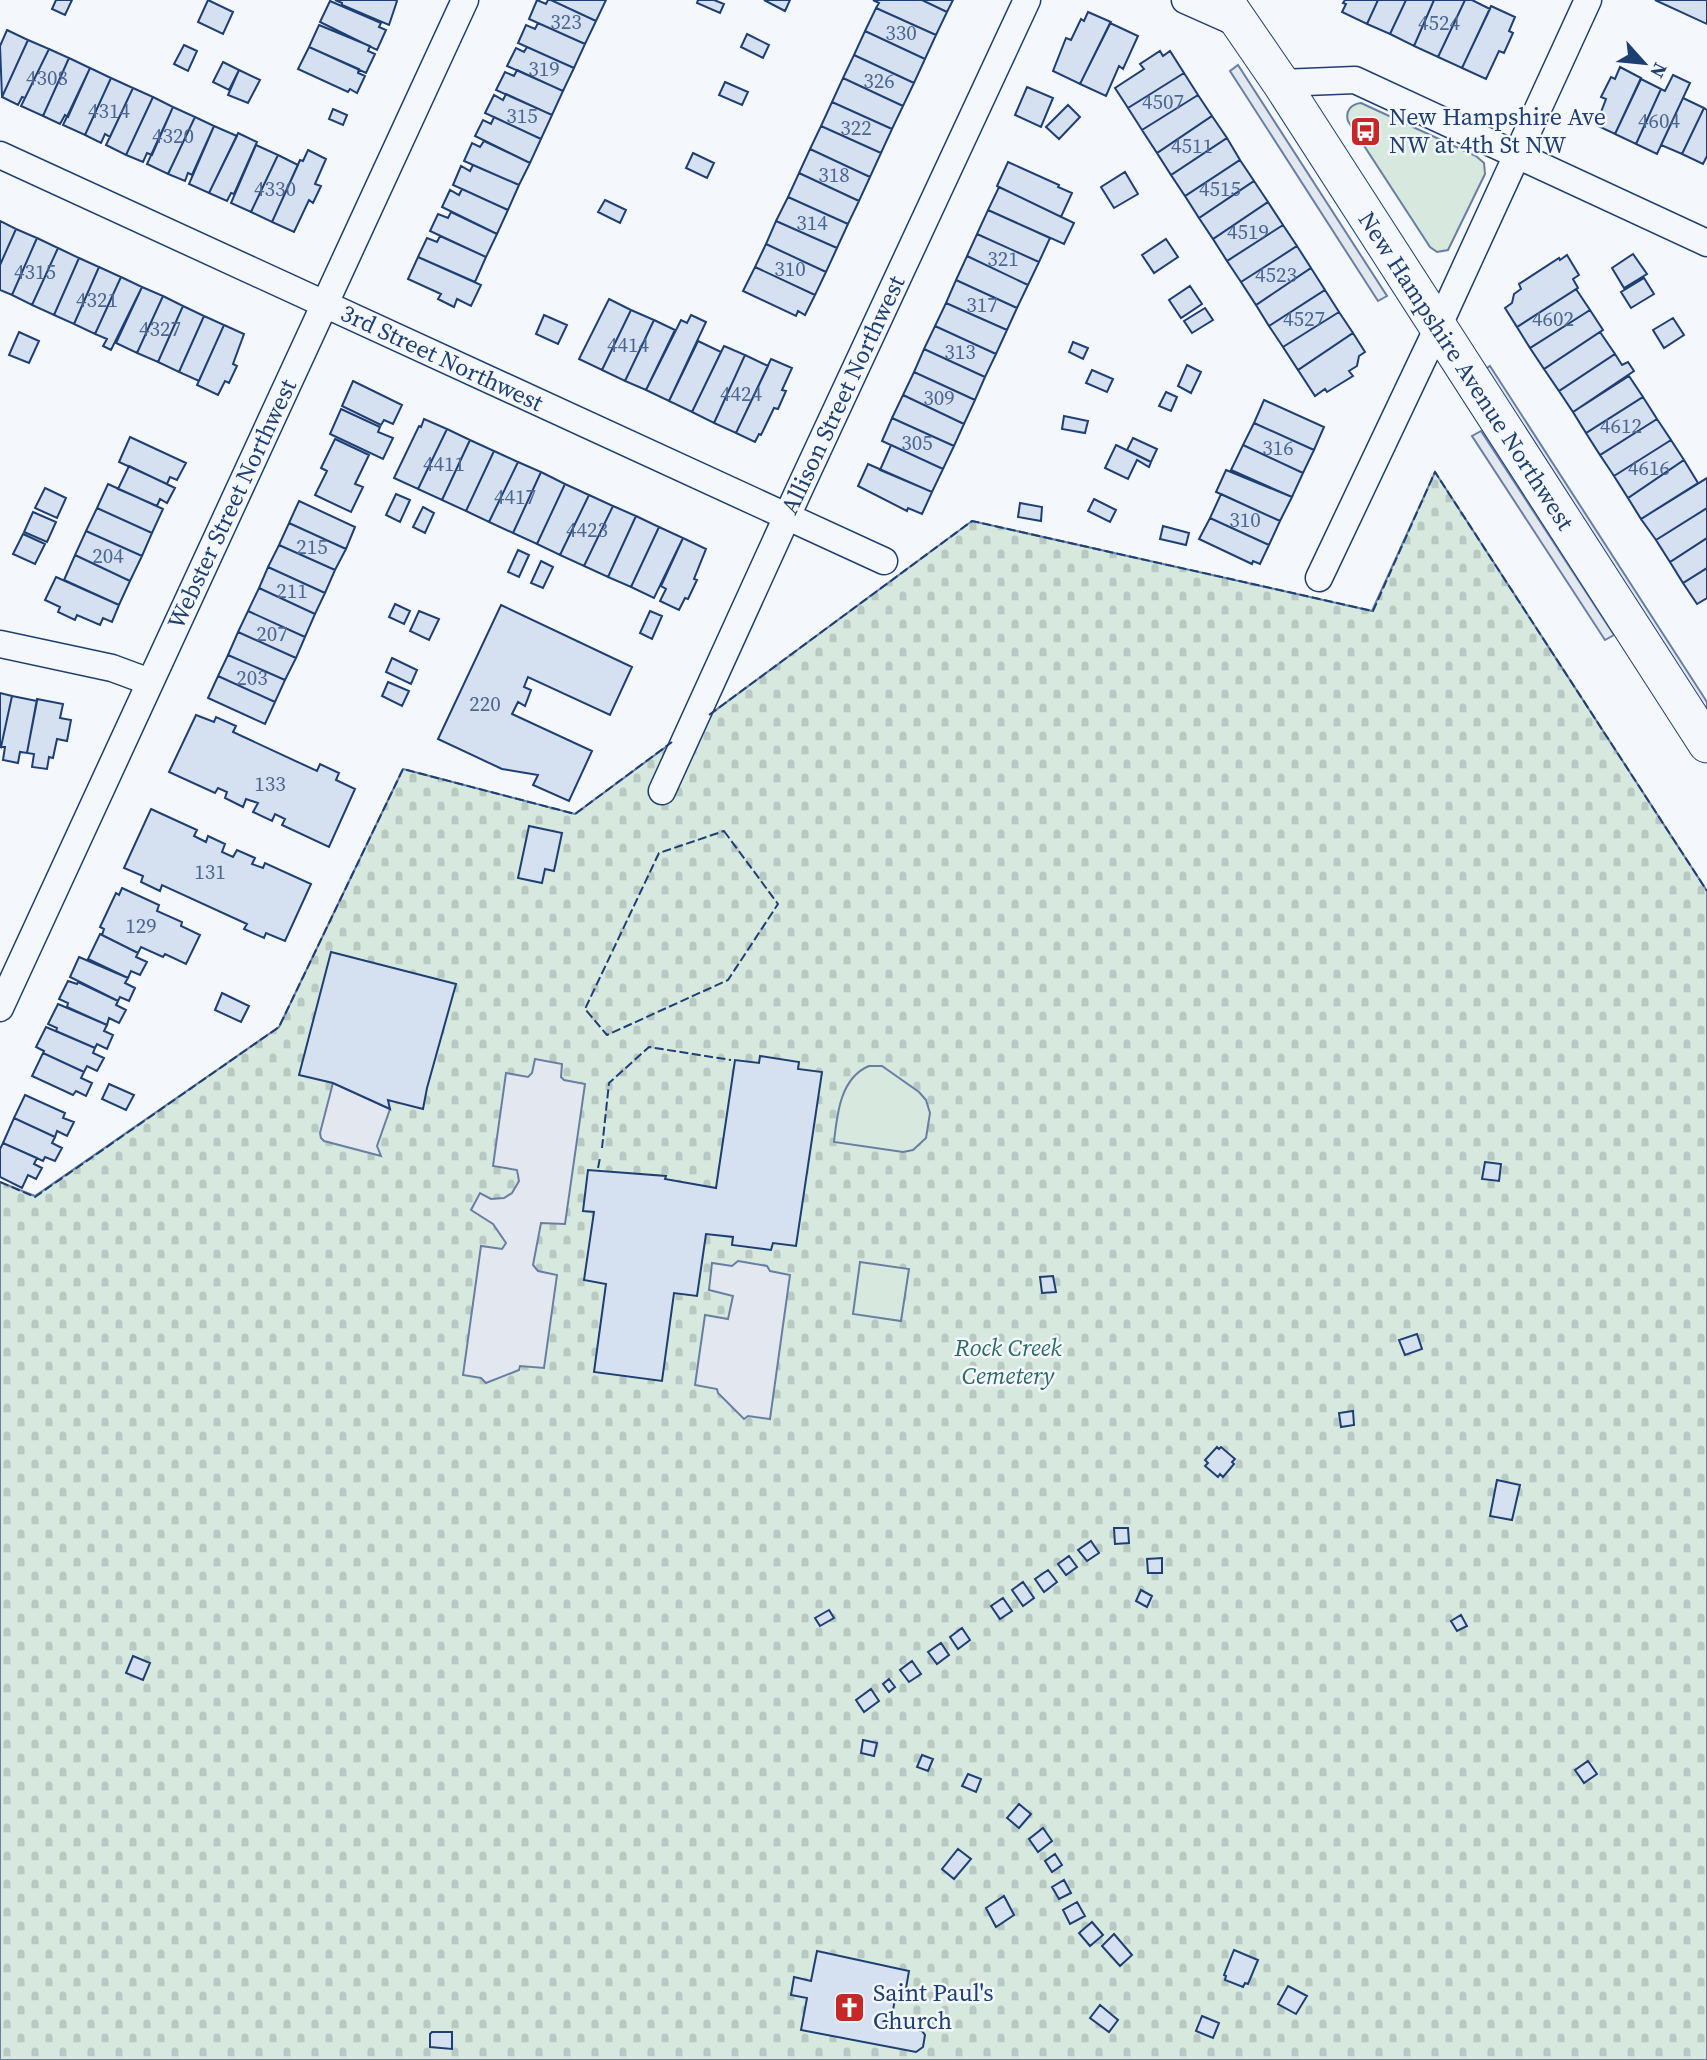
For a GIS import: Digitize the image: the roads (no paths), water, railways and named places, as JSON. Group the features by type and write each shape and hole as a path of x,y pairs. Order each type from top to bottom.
{"main road":[{"name":"New Hampshire Avenue Northwest","path":"1231,12 1280,83 1707,744"}],"street":[{"name":"Webster Street Northwest","path":"0,1008 465,0"},
{"name":"Allison Street Northwest","path":"666,782 1027,0"},
{"path":"1185,0 1231,12"},
{"path":"1319,578 1588,0"},
{"path":"1280,83 1355,80 1707,243"},
{"name":"3rd Street Northwest","path":"0,155 884,561"},
{"path":"0,644 111,668 150,682"}],"place":[{"name":"New Hampshire Ave NW at 4th St NW","path":"1366,131"},
{"name":"Saint Paul's Church","path":"850,2007"}],"park label":[{"name":"Rock Creek Cemetery","path":"1008,1362"}]}
